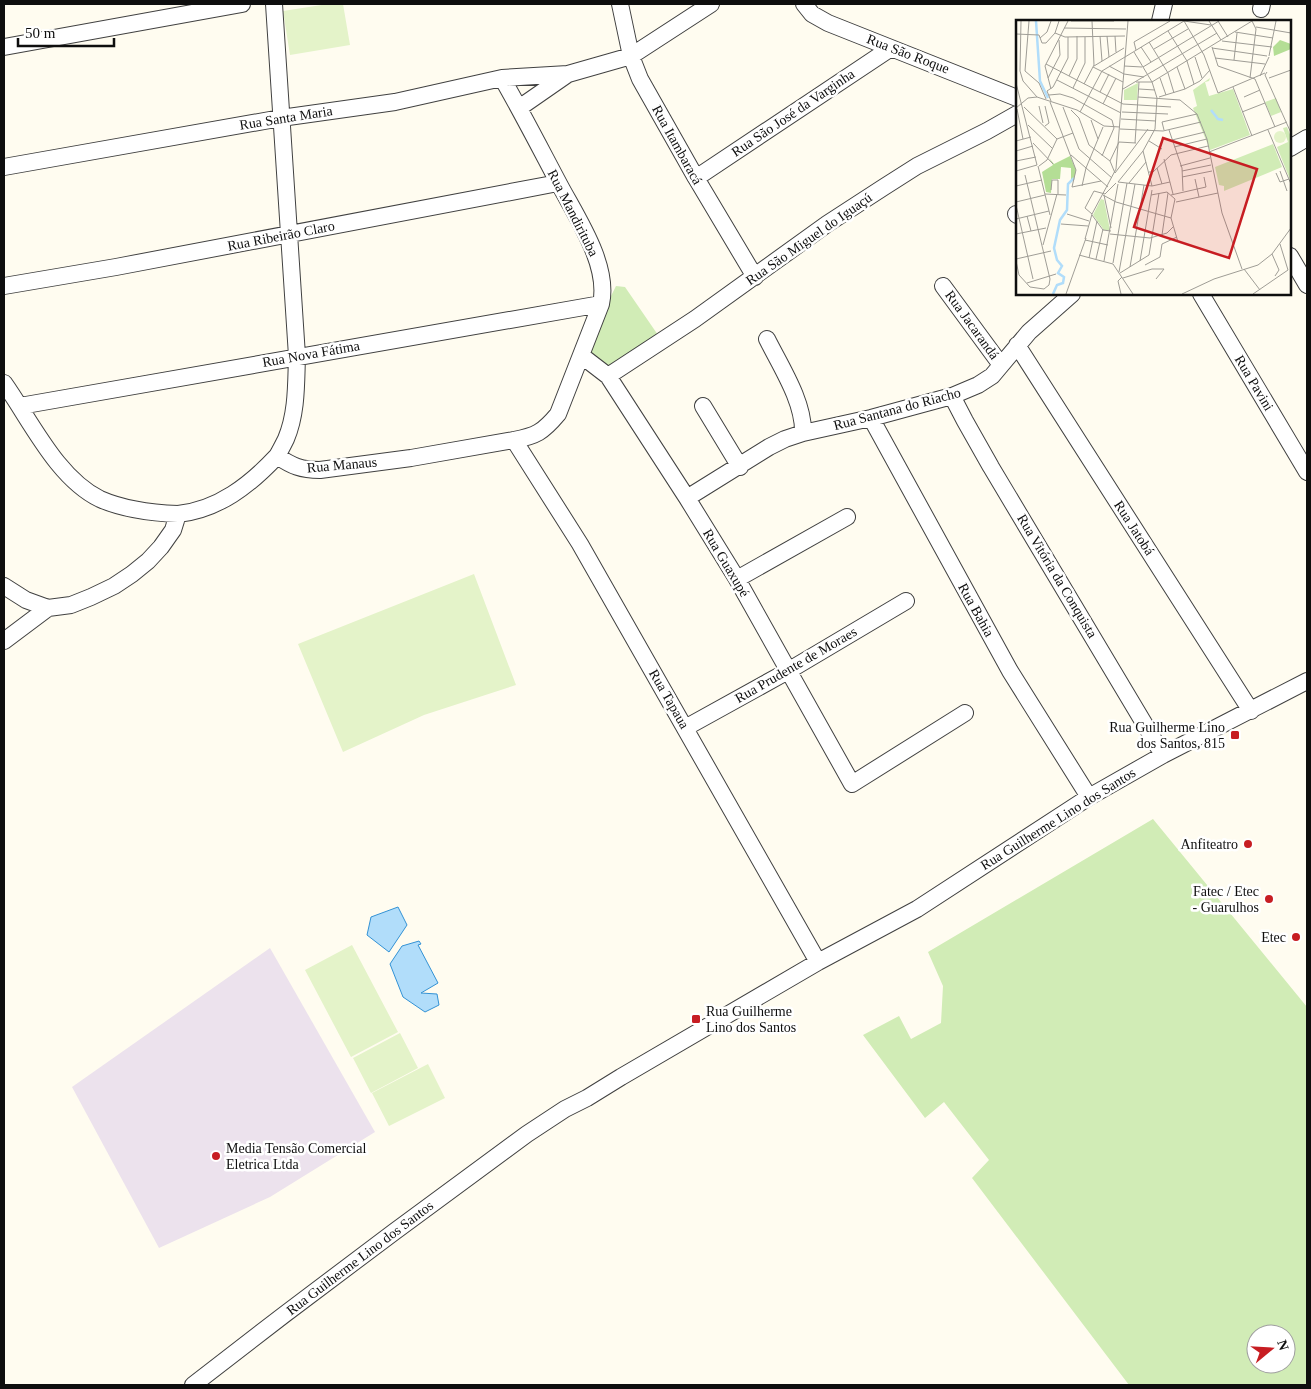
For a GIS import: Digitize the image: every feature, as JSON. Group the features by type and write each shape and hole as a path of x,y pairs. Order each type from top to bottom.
{"street":[{"path":"4,47 242,4"},
{"path":"4,383 39,438 59,464 82,487 100,498 122,507 154,514 190,513 221,501 243,488 277,456 286,438 292,419 296,394 297,356 274,4"},
{"name":"Rua Itambaracá","path":"620,4 631,56 640,79 755,277"},
{"path":"519,108 568,74 631,56 711,4"},
{"name":"Rua São Roque","path":"804,4 812,14 828,23 1016,98"},
{"path":"1160,20 1164,4"},
{"name":"Rua São José da Varginha","path":"696,178 891,48"},
{"name":"Rua Santa Maria","path":"4,167 281,118 395,102 502,78 568,74"},
{"name":"Rua Mandirituba","path":"502,78 587,235 598,263 603,296 582,356"},
{"name":"Rua São Miguel do Iguaçú","path":"608,376 688,324 827,224 908,171 1016,115"},
{"path":"1291,147 1307,138"},
{"name":"Rua Ribeirão Claro","path":"4,286 116,267 558,184"},
{"path":"1291,258 1307,285"},
{"name":"Rua Jacarandá","path":"943,286 1001,365"},
{"name":"Rua Santana do Riacho","path":"687,498 785,439 952,396 978,385 992,376 1017,345 1070,295"},
{"name":"Rua Pavini","path":"1202,295 1307,472"},
{"name":"Rua Nova Fátima","path":"20,406 601,304"},
{"path":"767,339 798,402 803,422 803,433"},
{"name":"Rua Jatobá","path":"1017,345 1251,711"},
{"name":"Rua Guaxupé","path":"582,356 608,376 687,498 737,579 852,784 965,713"},
{"name":"Rua Manaus","path":"277,456 299,468 320,470 411,458 526,438 547,427 558,414 582,356"},
{"name":"Rua Vitória da Conquista","path":"952,396 991,467 1163,755"},
{"path":"702,406 740,467"},
{"name":"Rua Bahia","path":"871,418 1010,671 1088,797"},
{"name":"Rua Tapaua","path":"514,440 580,544 818,962"},
{"path":"4,586 26,600 48,608 70,605 91,597 114,586 148,561 173,530 178,514"},
{"path":"737,579 847,517"},
{"name":"Rua Prudente de Moraes","path":"685,728 788,671 906,601"},
{"path":"4,641 48,608"},
{"name":"Rua Guilherme Lino dos Santos","path":"193,1385 394,1232 564,1109 588,1098 818,962 917,909 1088,797 1163,755 1307,682"}],"shaded area":[{"path":"270,948 375,1132 270,1197 159,1248 72,1087"}],"green space":[{"path":"328,4 343,4 350,45 290,55 283,11"},
{"path":"616,286 625,287 658,335 610,367 589,351"},
{"path":"474,574 516,685 424,715 343,752 298,644"},
{"path":"1153,819 1307,1007 1307,1385 1129,1385 972,1178 989,1160 944,1102 925,1118 863,1035 899,1016 911,1039 941,1023 943,986 928,952"},
{"path":"352,945 398,1032 351,1057 305,970"},
{"path":"400,1033 418,1068 371,1093 353,1058"},
{"path":"428,1064 445,1098 389,1126 372,1093"}],"water":[{"path":"398,907 407,925 389,952 367,935 371,917"},
{"path":"419,941 421,944 418,945 438,983 421,993 437,994 439,1005 425,1012 403,997 390,964 402,946"}],"place":[{"name":"Rua Guilherme Lino dos Santos, 815","path":"1235,735"},
{"name":"Anfiteatro","path":"1248,844"},
{"name":"Fatec / Etec - Guarulhos","path":"1269,899"},
{"name":"Etec","path":"1296,937"},
{"name":"Rua Guilherme Lino dos Santos","path":"696,1019"},
{"name":"Media Tensão Comercial Eletrica Ltda","path":"216,1156"}]}
